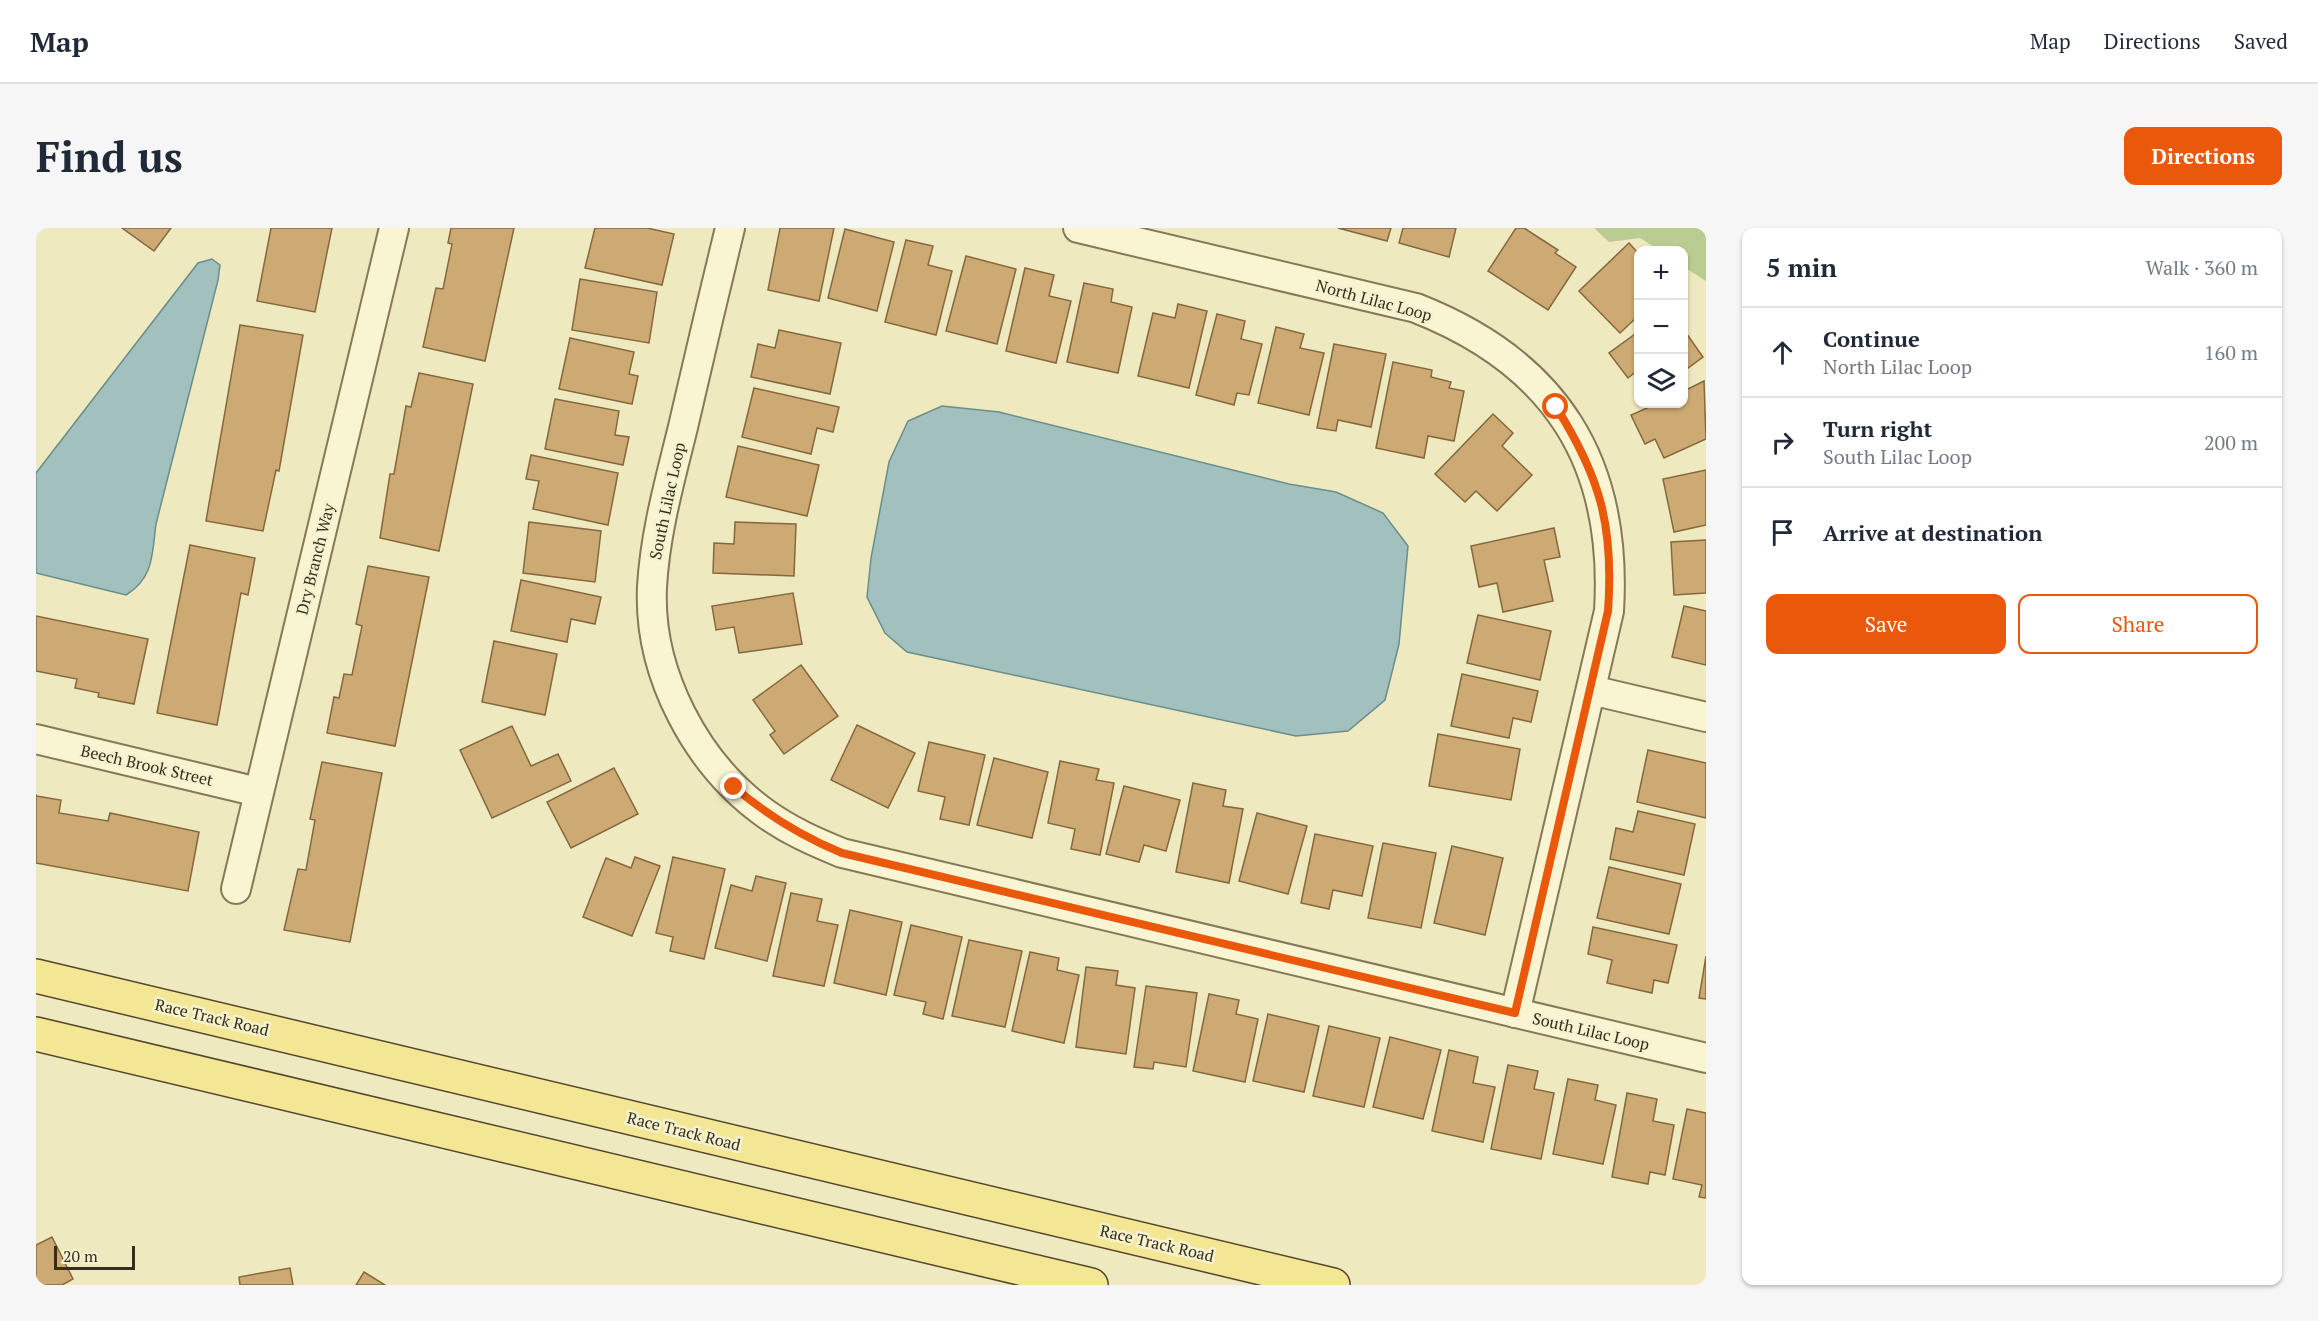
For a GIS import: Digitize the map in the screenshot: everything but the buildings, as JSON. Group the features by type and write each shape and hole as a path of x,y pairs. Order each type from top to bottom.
{"main road":[{"name":"Race Track Road","path":"36,976 1333,1285"},
{"path":"36,1034 1090,1285"}],"street":[{"name":"Dry Branch Way","path":"236,890 394,228"},
{"name":"South Lilac Loop","path":"730,228 659,527 652,590 655,635 666,678 684,720 705,754 734,787 765,813 801,836 842,853 1706,1058"},
{"name":"North Lilac Loop","path":"1078,228 1416,308 1453,322 1488,342 1524,370 1556,407 1578,441 1597,484 1608,528 1611,570 1608,611 1515,1013"},
{"path":"1591,690 1706,717"},
{"name":"Beech Brook Street","path":"36,739 258,792"}],"green space":[{"path":"1594,228 1706,228 1706,281 1688,270 1688,246 1653,246 1640,238 1609,242"}],"water":[{"path":"212,259 220,265 218,280 156,524 147,573 142,581 126,595 36,573 36,473 198,263"},
{"path":"942,406 999,412 1289,484 1336,492 1383,513 1408,546 1399,644 1385,700 1348,731 1296,736 907,652 885,633 867,597 871,558 889,462 908,421"}],"route":[{"path":"734,787 765,813 801,836 842,853 1515,1013 1591,690 1608,611 1611,570 1608,528 1597,484 1578,441 1556,407"}]}
